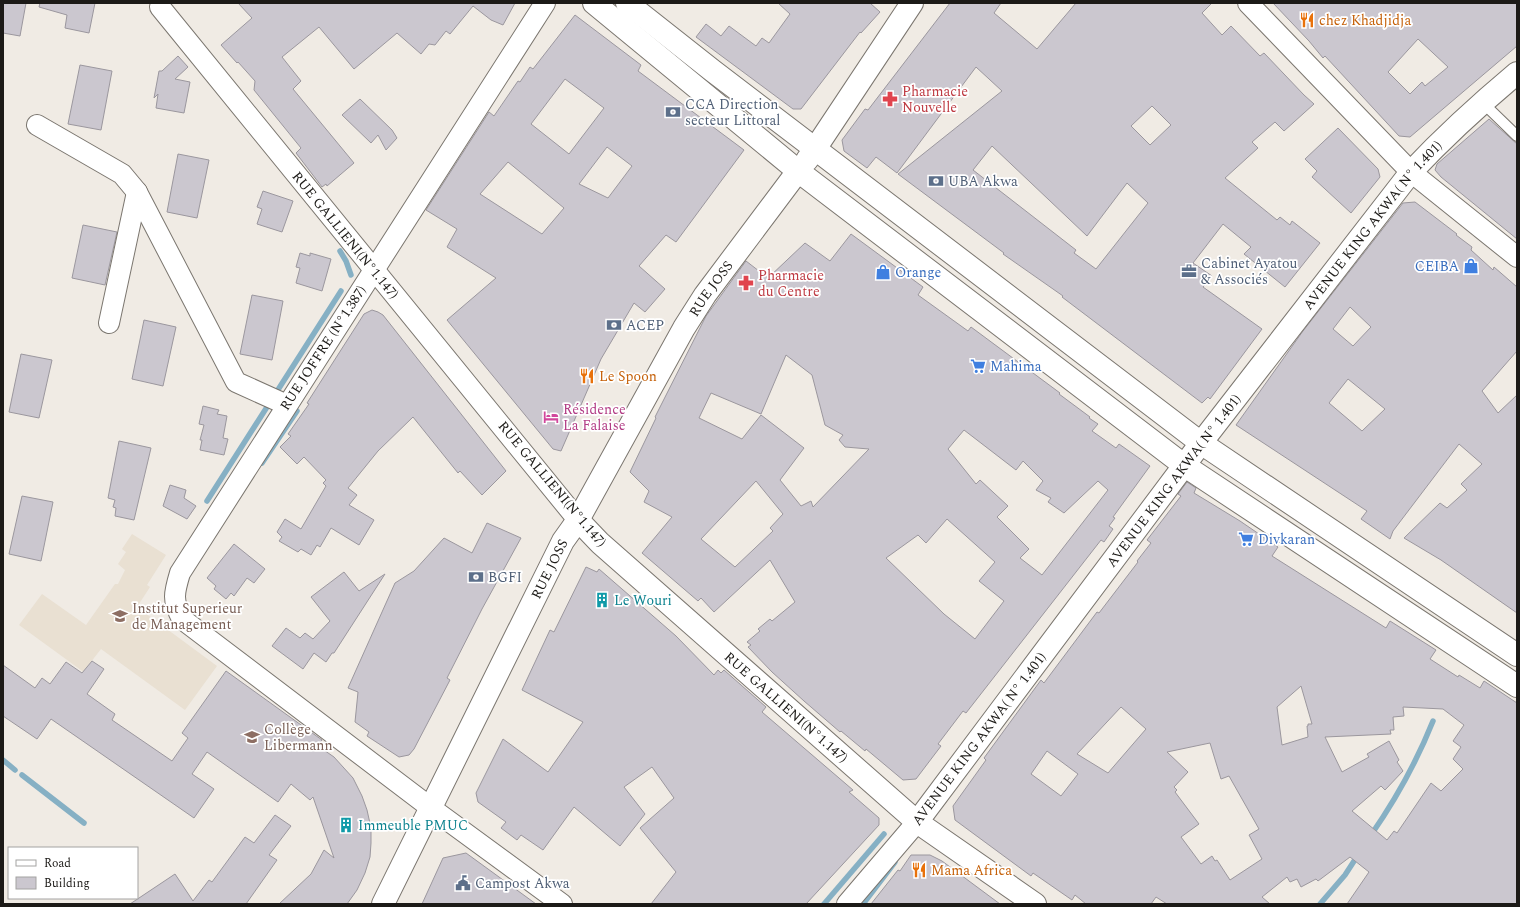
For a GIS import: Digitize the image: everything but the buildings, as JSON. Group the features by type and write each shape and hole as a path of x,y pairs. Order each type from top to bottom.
{"main road":[{"path":"594,3 798,171 1184,466 1517,686"},
{"path":"627,3 713,72 1201,443 1517,655"},
{"name":"RUE JOSS","path":"383,904 564,541 578,520 684,328 705,296 816,149 912,3"},
{"name":"AVENUE KING AKWA( N° 1.401)","path":"917,822 1201,443 1411,172 1435,146 1482,102 1517,73"},
{"name":"RUE GALLIENI(N°1.147)","path":"578,520 600,544 917,822 1035,904"}],"street":[{"name":"RUE JOFFRE (N°1.387)","path":"545,3 180,573 175,590 175,606 182,619 431,808 562,904"},
{"path":"1248,3 1411,172 1517,257"},
{"name":"RUE GALLIENI(N°1.147)","path":"160,7 578,520"},
{"path":"37,125 122,174 137,192 236,382 287,405"},
{"path":"109,323 137,192"},
{"name":"AVENUE KING AKWA( N° 1.401)","path":"847,904 917,822"}],"lane":[{"path":"1482,102 1517,136"}],"shaded area":[{"name":"Institut Superieur de Management","path":"132,534 166,555 147,585 150,587 137,607 217,666 185,710 101,649 87,667 85,673 19,625 42,594 86,625 115,584 118,584 125,570 118,564 126,552 122,549"}],"waterway":[{"path":"340,251 346,261 351,275"},
{"path":"207,501 341,291"},
{"path":"262,463 297,411"},
{"path":"1371,835 1405,780 1433,721"},
{"path":"3,760 15,770"},
{"path":"22,775 84,823"},
{"path":"824,904 884,834"},
{"path":"1320,904 1345,875 1358,855"},
{"path":"863,904 895,862"}],"place":[{"name":"chez Khadjidja","path":"1307,20"},
{"name":"Pharmacie Nouvelle","path":"890,99"},
{"name":"CCA Direction secteur Littoral","path":"673,112"},
{"name":"UBA Akwa","path":"936,181"},
{"name":"CEIBA","path":"1471,266"},
{"name":"Cabinet Ayatou & Associés","path":"1189,271"},
{"name":"Orange","path":"883,272"},
{"name":"Pharmacie du Centre","path":"746,283"},
{"name":"ACEP","path":"614,325"},
{"name":"Mahima","path":"978,366"},
{"name":"Le Spoon","path":"587,376"},
{"name":"Résidence La Falaise","path":"551,417"},
{"name":"Divkaran","path":"1246,539"},
{"name":"BGFI","path":"476,577"},
{"name":"Le Wouri","path":"602,600"},
{"name":"Institut Superieur de Management","path":"120,616"},
{"name":"Collège Libermann","path":"252,737"},
{"name":"Immeuble PMUC","path":"346,825"},
{"name":"Mama Africa","path":"919,870"},
{"name":"Campost Akwa","path":"463,883"}]}
